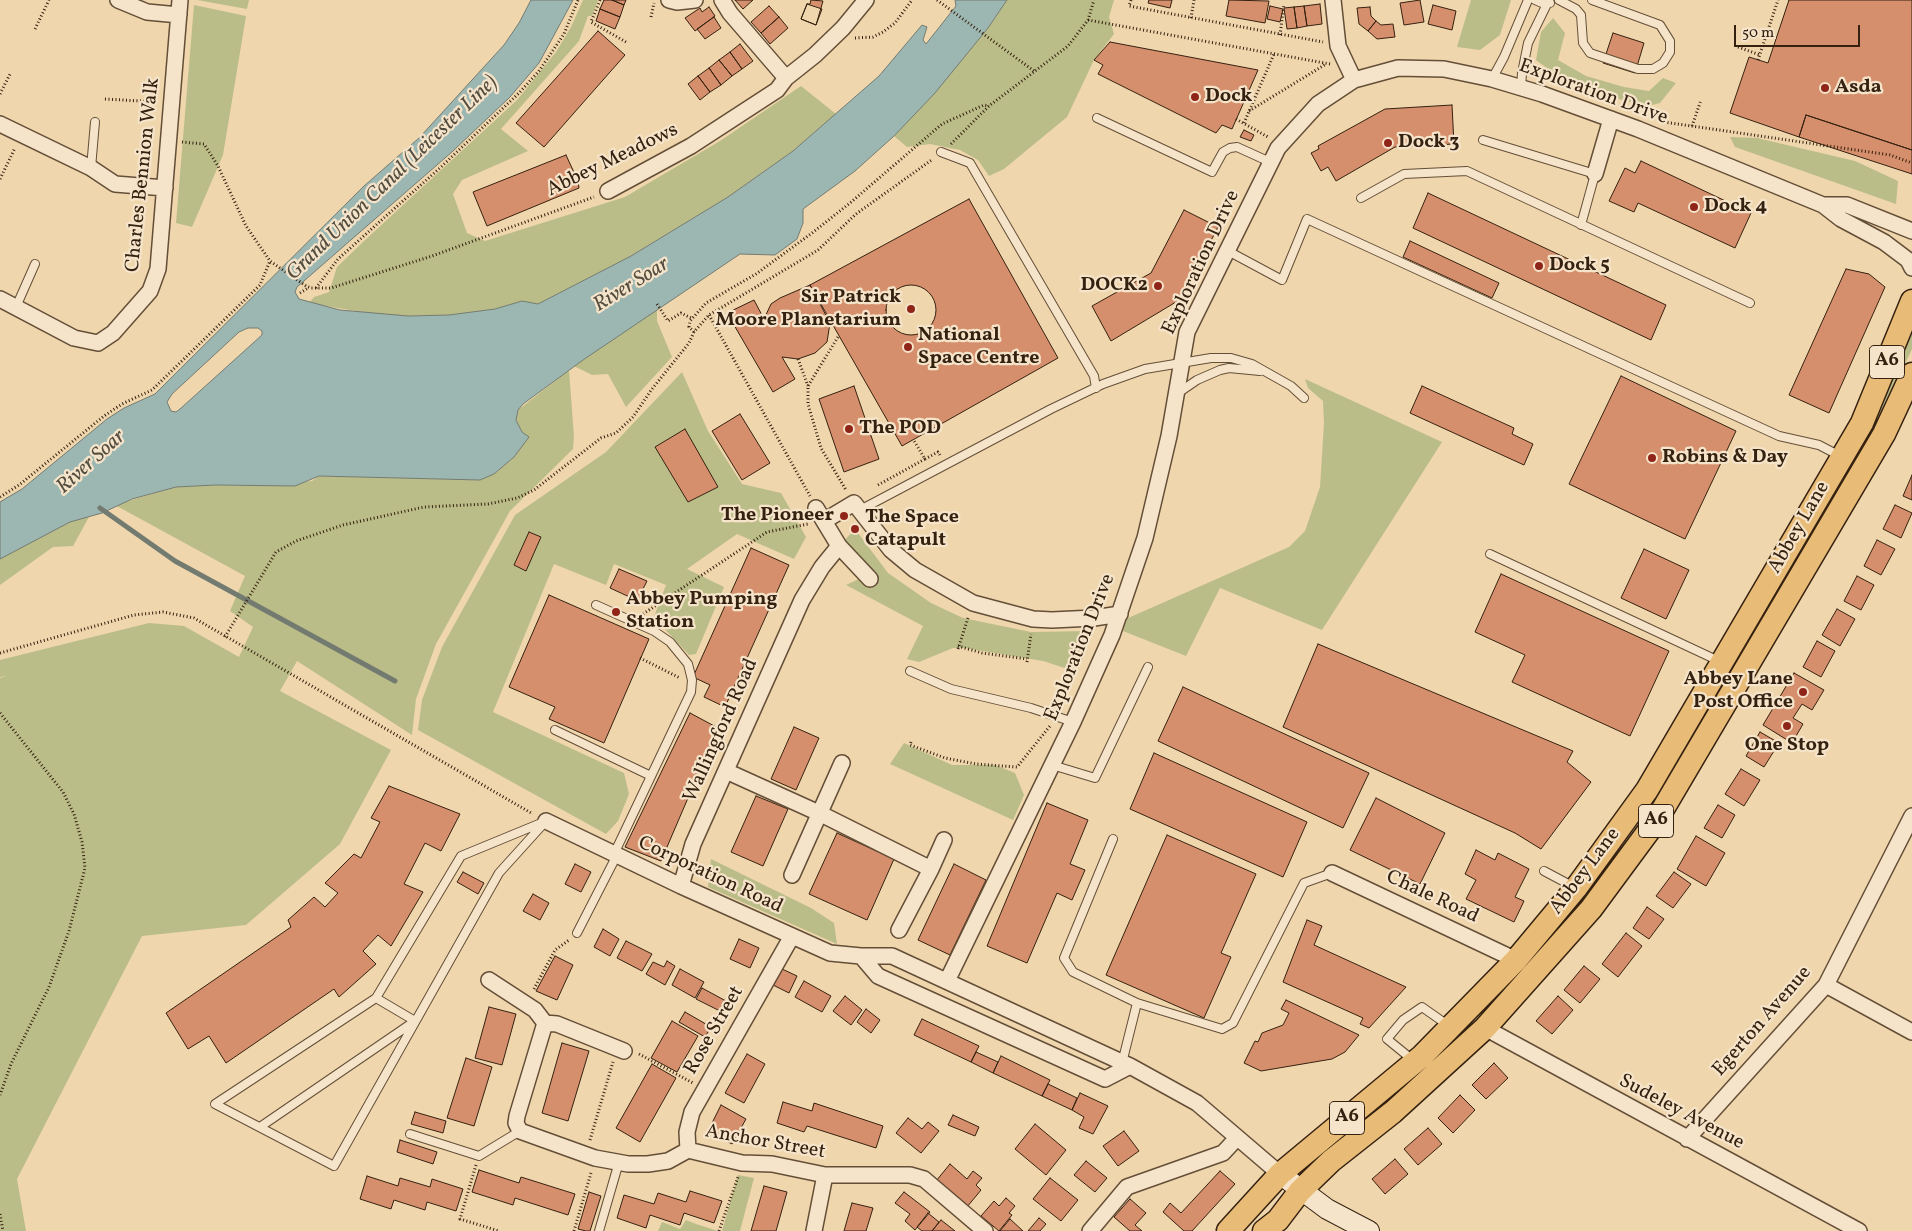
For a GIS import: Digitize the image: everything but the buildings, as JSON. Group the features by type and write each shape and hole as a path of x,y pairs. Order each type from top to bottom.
{"main road":[{"name":"Abbey Lane","path":"1264,1231 1278,1220 1300,1191 1331,1161 1393,1112 1470,1021 1516,960 1576,888 1647,790 1842,457 1873,428 1912,302"},
{"name":"Abbey Lane","path":"1228,1231 1280,1174 1415,1061 1470,1021 1591,909 1656,822 1873,428 1912,374"}],"street":[{"path":"118,0 148,12 179,7"},
{"path":"669,0 678,2 695,0"},
{"path":"722,0 730,13 786,78"},
{"name":"Abbey Meadows","path":"608,191 691,146 746,112 777,90 786,78 816,55 843,28 866,0"},
{"path":"1333,0 1338,46 1351,74"},
{"name":"Charles Bennion Walk","path":"0,299 84,342 98,343 105,340 150,291 156,277 179,7"},
{"name":"Exploration Drive","path":"947,981 1073,722 1120,614 1145,538 1169,436 1187,332 1278,148 1318,104 1351,74 1398,68 1420,68 1444,69 1492,78 1638,129 1823,205 1841,220 1884,242 1911,263"},
{"path":"1595,174 1611,119"},
{"path":"0,124 91,168 115,184 165,188"},
{"name":"Exploration Drive","path":"1823,205 1847,205 1912,231"},
{"path":"870,580 838,546 820,514 857,507 891,550 915,570 973,603 1033,618 1073,620 1120,614"},
{"name":"Wallingford Road","path":"682,886 693,844 802,600 822,567 838,546"},
{"path":"792,875 821,814 842,763"},
{"path":"726,771 821,814 931,869"},
{"name":"Egerton Avenue","path":"1687,1139 1826,985 1911,819"},
{"name":"Corporation Road","path":"546,821 682,886 830,953 892,956 1126,1064 1197,1103 1236,1140 1280,1174"},
{"path":"899,930 944,840"},
{"name":"Chale Road","path":"1332,873 1516,960"},
{"name":"Rose Street","path":"688,1150 687,1132 692,1112 792,936"},
{"path":"861,956 878,976 1105,1079 1126,1064"},
{"path":"489,980 535,1010 545,1022 557,1024 620,1050"},
{"path":"1826,985 1912,1032"},
{"name":"Sudeley Avenue","path":"1470,1021 1859,1231"},
{"path":"520,1131 516,1123 517,1116 545,1022"},
{"name":"Anchor Street","path":"520,1131 591,1156 619,1162 648,1164 668,1161 688,1150 742,1163 772,1164 825,1175 910,1175 924,1179 985,1231"},
{"path":"1090,1231 1128,1186 1222,1152 1236,1140"},
{"path":"1280,1174 1300,1191 1336,1214 1369,1231"},
{"path":"814,1231 825,1175"}],"lane":[{"path":"1492,78 1504,57 1528,0"},
{"path":"1535,0 1547,4 1558,0 1576,9 1581,16 1583,43 1590,53 1638,70 1653,69 1663,63 1670,52 1670,41 1660,25 1592,0"},
{"path":"1521,88 1528,43 1547,4"},
{"path":"1097,118 1212,172 1224,152 1230,148 1237,147 1270,162"},
{"path":"91,168 95,122"},
{"path":"1483,140 1595,174 1581,225"},
{"path":"941,152 970,163 1094,376 1096,388"},
{"path":"1361,198 1404,174 1467,171 1750,303"},
{"path":"1228,251 1282,280 1307,219 1779,436 1819,444 1842,457"},
{"path":"16,307 35,264"},
{"path":"857,507 1096,388 1145,369 1211,358 1243,360 1291,386 1304,398"},
{"path":"1176,394 1197,380 1220,370 1229,368 1261,371"},
{"path":"1490,554 1722,662"},
{"path":"577,934 616,855 691,692 692,684 688,664 670,642 654,631 596,605"},
{"path":"1052,765 1096,778 1148,667"},
{"path":"910,672 951,689 1059,716 1073,722"},
{"path":"555,730 651,776"},
{"path":"546,821 499,873 334,1166 215,1104 376,998 461,856 546,821"},
{"path":"1112,839 1064,958 1073,972 1137,1003 1222,1029 1233,1023 1304,883 1332,873"},
{"path":"1544,871 1576,888"},
{"path":"376,998 415,1020"},
{"path":"1126,1064 1137,1003"},
{"path":"1415,1061 1386,1039 1403,1020 1422,1007 1437,1015 1470,1021"},
{"path":"260,1127 415,1020"},
{"path":"410,1134 479,1156 520,1131"},
{"path":"599,1231 619,1162"}],"path":[{"path":"34,29 49,0"},
{"path":"316,288 338,259 441,167 519,93 539,71 564,34 578,0"},
{"path":"600,0 592,22 626,42"},
{"path":"651,17 654,0"},
{"path":"843,28 853,38 873,37 894,23 912,0"},
{"path":"937,0 1034,71"},
{"path":"225,637 276,552 296,541 343,525 424,507 488,504 517,498 534,490 601,438 616,434 633,417 652,389 689,343 694,332 709,315 818,250 856,214 941,152 989,106 1068,46 1088,20 1094,0"},
{"path":"1131,0 1129,6 1326,42"},
{"path":"1191,18 1194,0"},
{"path":"1758,60 1778,0"},
{"path":"1280,35 1284,5"},
{"path":"1088,20 1326,64 1351,74"},
{"path":"1738,48 1760,55"},
{"path":"1244,123 1274,54"},
{"path":"1250,111 1326,64"},
{"path":"0,94 10,74"},
{"path":"105,99 172,103"},
{"path":"1692,126 1700,100"},
{"path":"694,332 690,327 691,318 706,303 756,274 827,221 942,124 984,105 989,106"},
{"path":"1638,129 1642,118 1890,155 1912,163"},
{"path":"1236,120 1268,137"},
{"path":"0,179 22,134"},
{"path":"169,141 204,144 218,166 246,226 270,261 307,287 300,293"},
{"name":"Abbey Meadows","path":"307,287 331,288 432,256 561,210 608,191"},
{"path":"0,498 19,485 104,416 122,404 152,390 260,285 270,261"},
{"path":"657,304 668,321 681,313 691,318"},
{"path":"632,621 724,558 767,532 820,514 709,315"},
{"path":"808,386 838,336"},
{"path":"798,358 808,386 808,404 821,448 857,507"},
{"path":"913,439 925,459"},
{"path":"878,489 877,486 938,452"},
{"path":"973,603 958,648 1027,660 1033,618"},
{"path":"0,653 134,615 163,612 194,618 546,821"},
{"path":"640,658 692,684"},
{"path":"0,713 63,792 74,814 85,868 69,931 49,987 11,1064 0,1095"},
{"path":"911,742 910,745 946,758 976,764 1017,767 1059,716"},
{"path":"534,990 555,950 577,934"},
{"path":"574,1231 591,1156 620,1050 643,1055 704,1090"},
{"path":"479,1156 460,1219 500,1231"},
{"path":"719,1231 742,1163"},
{"path":"0,1214 3,1231"}],"green space":[{"path":"197,0 249,0 247,9"},
{"path":"583,0 598,0 592,16 588,16 579,41 501,129 528,151 462,180 453,194 467,233 485,241 625,197 720,141 801,86 836,114 793,151 728,197 631,256 538,304 522,301 495,309 449,315 408,316 379,315 309,303 314,297 329,292 337,267 517,100 556,52 571,27"},
{"path":"1007,0 1114,0 1109,17 1114,34 1094,60 1067,117 1004,169 989,176 978,160 960,150 930,144 907,147 894,136 988,28"},
{"path":"1471,0 1511,0 1500,35 1480,50 1457,47"},
{"path":"194,5 246,16 223,155 192,227 176,223"},
{"path":"1553,18 1565,33 1558,60 1586,76 1624,87 1649,91 1663,78 1676,83 1660,103 1648,106 1618,99 1559,77 1536,60 1541,32"},
{"path":"1730,137 1757,138 1855,161 1898,181 1896,204 1735,147"},
{"path":"657,309 657,321 672,357 626,407 608,374 592,375 574,366"},
{"path":"1912,328 1912,349 1881,415 1875,416"},
{"path":"569,370 574,437 573,449 510,511 436,644 416,699 412,735 297,661 280,691 391,750 340,844 246,925 142,936 17,1179 26,1231 0,1231 0,678 6,676 0,677 0,660 149,623 184,626 239,657 253,627 230,611 245,576 115,505 176,487 215,485 257,486 312,481 319,476 480,480 494,474 514,457 528,437 522,432 516,420 518,410"},
{"path":"682,372 708,431 742,484 781,493 806,537 794,559 737,534 687,569 724,587 696,654 689,655 660,624 652,622 666,585 614,564 606,585 554,564 493,712 624,773 629,794 618,821 606,834 418,730 422,700 442,647 515,515 606,452"},
{"path":"1305,379 1442,442 1322,630 1220,588 1186,656 1123,631 1126,619 1289,547 1305,531 1320,487 1324,423 1323,401 1308,388"},
{"path":"60,515 89,517 73,546 53,547 0,585 0,548"},
{"path":"855,529 888,573 931,603 963,618 1031,632 1088,631 1086,651 1077,672 1043,661 965,648 953,648 919,662 907,659 923,626 846,585 874,572 839,546"},
{"path":"904,743 952,765 995,765 1015,773 1024,795 1013,820 890,764"},
{"path":"711,859 811,908 834,923 837,944 708,887"},
{"path":"738,1175 754,1178 740,1231 722,1231"},
{"path":"686,1220 718,1231 658,1231 662,1222 680,1229"}],"water":[{"path":"531,0 573,0 539,63 510,97 453,151 297,287 295,292 299,299 340,310 408,316 449,315 495,309 522,301 538,304 631,256 728,197 793,151 879,76 922,25 927,27 923,40 926,44 956,6 955,0 1007,0 988,28 935,93 894,136 855,171 803,209 803,223 797,239 775,255 740,254 583,360 523,404 518,410 516,420 522,432 529,437 514,457 494,474 480,480 319,476 295,486 215,485 176,487 132,499 102,513 70,522 0,559 0,502 22,489 107,419 124,408 155,394 364,186 419,138 504,45 519,23","holes":["248,328 258,328 262,331 262,335 180,409 176,412 171,411 167,402 172,394 239,332"]}],"waterway":[{"path":"100,508 175,561 395,681"}],"place":[{"name":"Asda","path":"1825,88"},
{"name":"Dock","path":"1195,97"},
{"name":"Dock 3","path":"1388,143"},
{"name":"Dock 4","path":"1694,207"},
{"name":"Dock 5","path":"1539,266"},
{"name":"DOCK2","path":"1158,286"},
{"name":"Sir Patrick Moore Planetarium","path":"911,309"},
{"name":"National Space Centre","path":"908,347"},
{"name":"The POD","path":"849,429"},
{"name":"Robins & Day","path":"1652,458"},
{"name":"The Pioneer","path":"844,516"},
{"name":"The Space Catapult","path":"855,529"},
{"name":"Abbey Pumping Station","path":"616,612"},
{"name":"Abbey Lane Post Office","path":"1803,692"},
{"name":"One Stop","path":"1787,726"}],"water label":[{"name":"Grand Union Canal (Leicester Line)","path":"393,179"},
{"name":"River Soar","path":"632,286"},
{"name":"River Soar","path":"92,463"}]}
